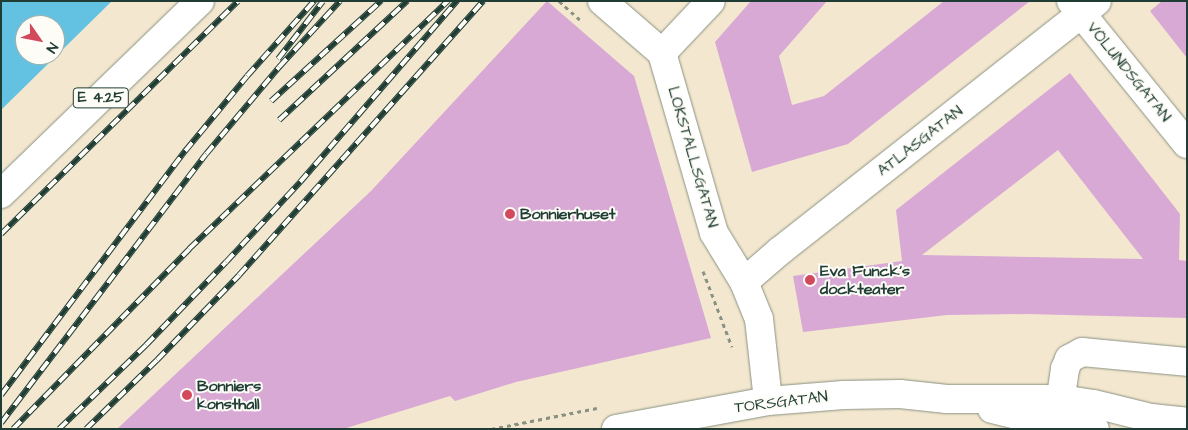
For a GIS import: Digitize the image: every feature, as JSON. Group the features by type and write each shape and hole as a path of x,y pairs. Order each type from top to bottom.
{"main road":[{"name":"E 4.25","path":"1,175 178,1"},
{"name":"E 4.25","path":"1,194 200,1"},
{"path":"602,1 662,53 711,1"},
{"name":"VÖLUNDSGATAN","path":"1083,6 1187,144"},
{"name":"ATLASGATAN","path":"744,282 1083,6"},
{"name":"LOKSTALLSGATAN","path":"662,53 714,233 744,282 759,319 768,401"},
{"path":"1059,412 1065,369 1069,359 1082,352 1187,362"},
{"name":"TORSGATAN","path":"616,429 768,401 844,395 900,394 1059,412 1095,429"},
{"name":"TORSGATAN","path":"1059,412 1094,404 1151,418 1187,422"}],"path":[{"path":"559,1 588,26"},
{"path":"701,268 732,348"}],"water":[{"path":"1,1 112,1 65,47 65,15 15,15 15,65 47,65 1,110"}],"building":[{"name":"Bonnierhuset","path":"547,1 634,76 711,338 516,382 455,401 450,396 343,429 117,429 371,191"},
{"path":"751,1 827,1 779,56 792,105 824,96 944,1 1030,1 848,144 752,172 715,42"},
{"path":"1162,1 1187,1 1187,58 1150,11"},
{"path":"1070,73 1180,214 1179,260 1187,261 1187,318 1026,314 947,315 803,332 793,276 902,261 896,210","holes":["1058,150 1143,259 922,255"]}],"railway":[{"path":"1,234 238,1"},
{"path":"1,395 185,151 247,76 314,1"},
{"path":"278,59 323,1"},
{"path":"1,423 206,154 279,67 340,1"},
{"path":"271,101 381,1"},
{"path":"279,120 407,1"},
{"path":"13,429 189,249 448,1"},
{"path":"59,429 146,345 226,262 300,182 457,1"},
{"path":"86,429 157,360 239,275 483,1"}],"place":[{"name":"Bonnierhuset","path":"510,214"},
{"name":"Eva Funck's dockteater","path":"810,280"},
{"name":"Bonniers konsthall","path":"187,395"}]}
